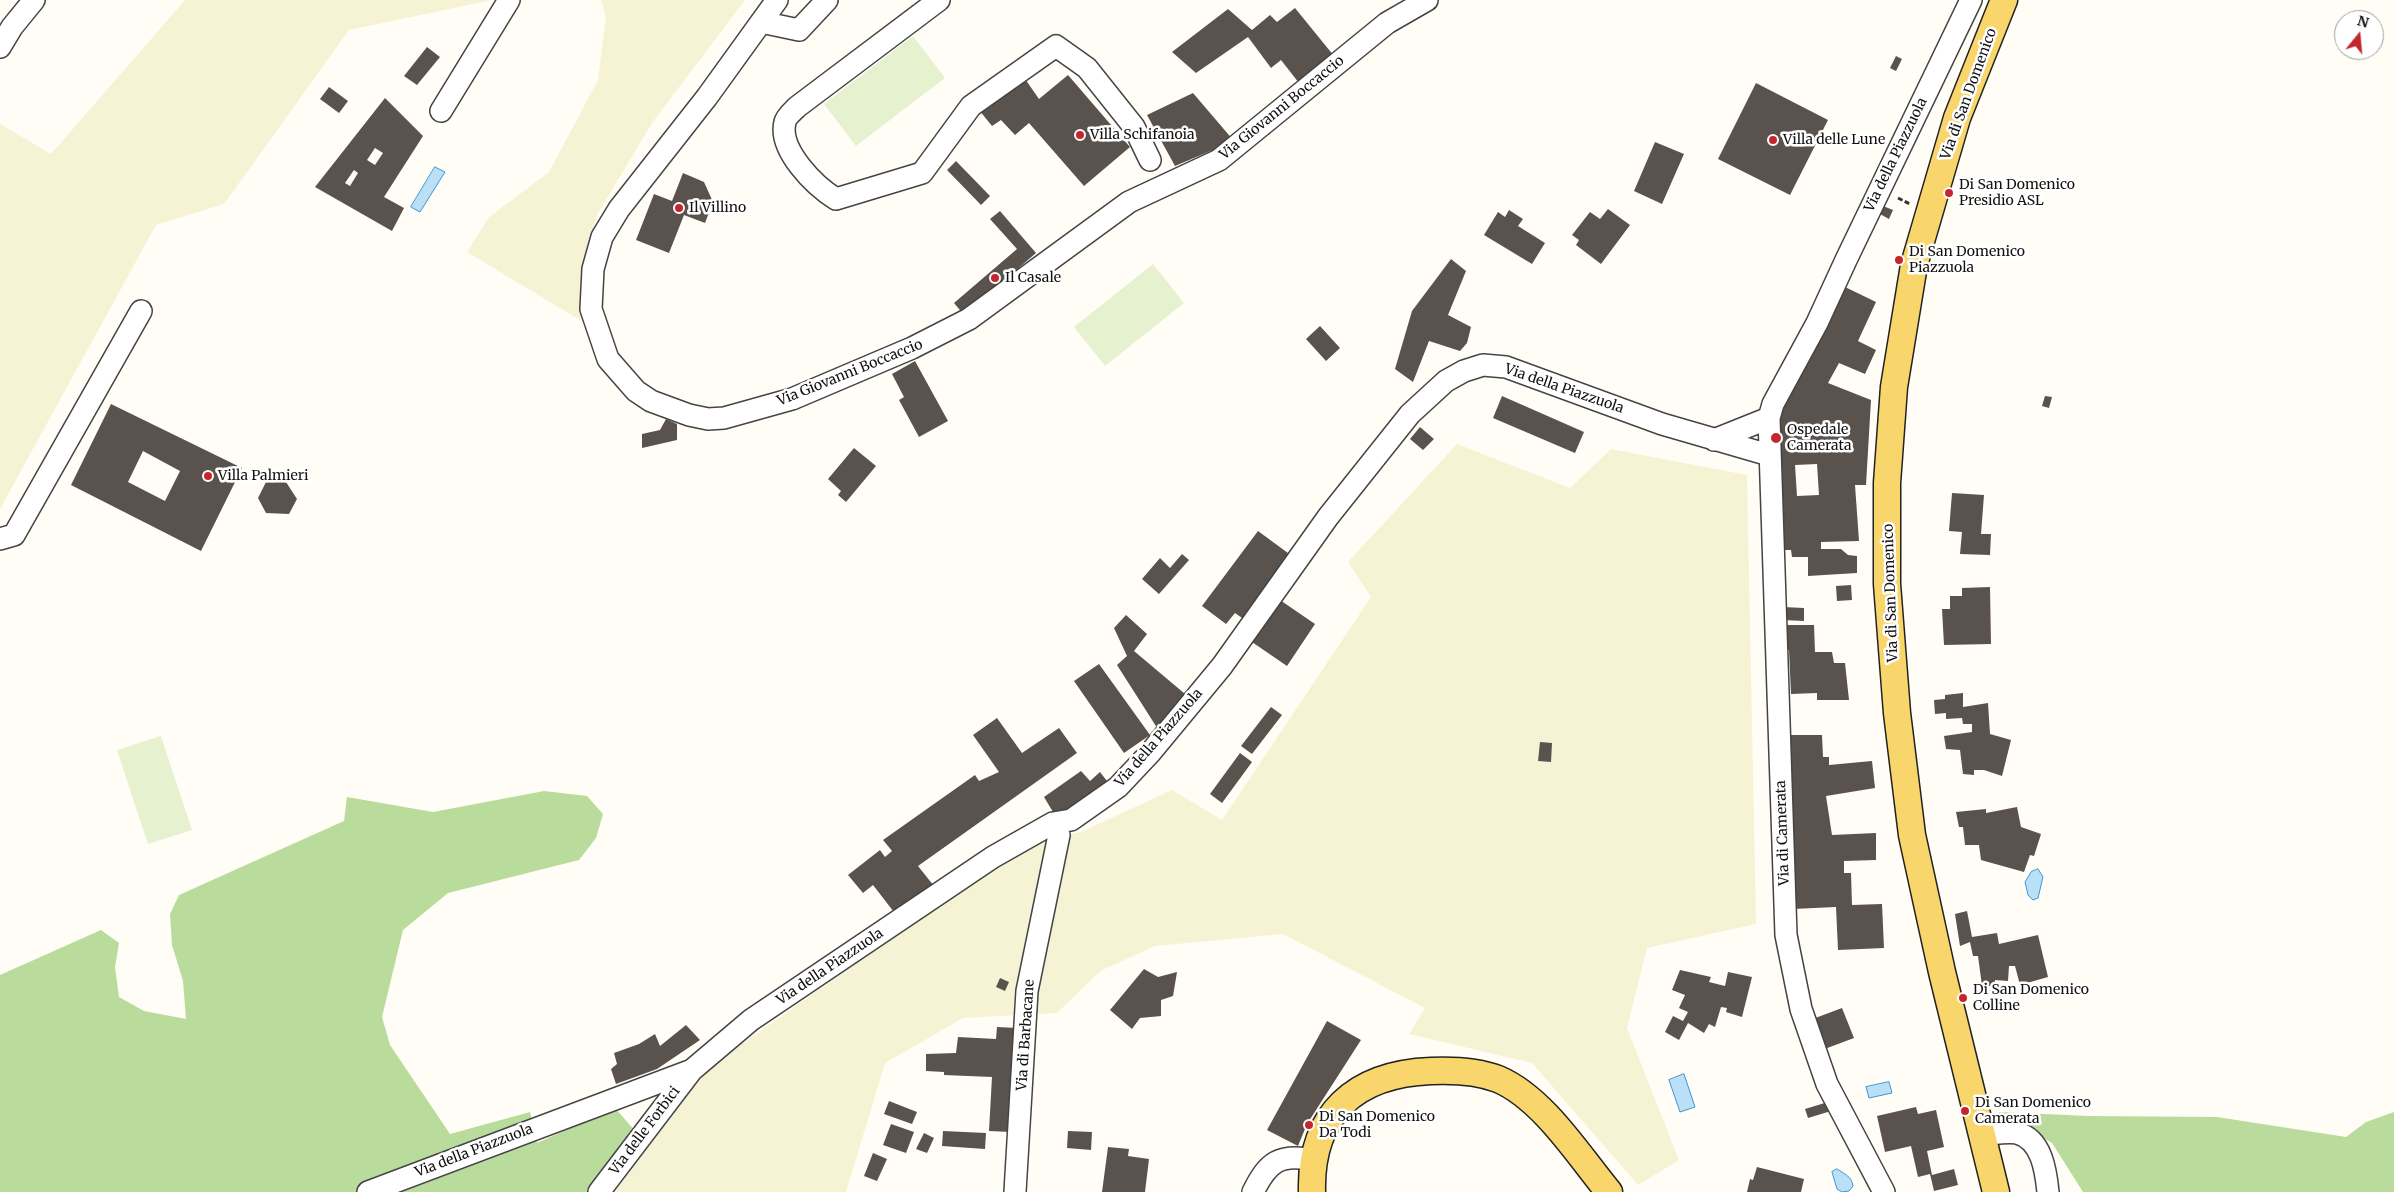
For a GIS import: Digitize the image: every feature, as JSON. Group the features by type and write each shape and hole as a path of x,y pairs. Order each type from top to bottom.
{"main road":[{"name":"Via di San Domenico","path":"1996,1192 1942,972 1912,835 1897,713 1887,584 1888,483 1894,387 1914,265 1957,118 2004,0"},
{"path":"1312,1192 1316,1146 1333,1113 1357,1092 1394,1075 1432,1071 1469,1071 1499,1079 1528,1097 1609,1192"}],"street":[{"path":"0,47 12,27 34,0"},
{"path":"441,111 509,0"},
{"name":"Via Giovanni Boccaccio","path":"777,0 707,97 618,209 602,238 593,269 591,309 608,359 630,385 651,401 688,416 708,419 724,418 792,399 912,348 970,319 1128,202 1219,160 1387,23 1428,0"},
{"path":"761,22 799,30 826,0"},
{"path":"939,0 797,106 785,121 785,138 796,163 822,191 836,199 922,173 971,106 1056,46 1087,68 1134,127 1150,160"},
{"name":"Via della Piazzuola","path":"368,1192 692,1070 759,1014 994,857 1053,823 1071,820 1118,788 1150,754 1222,666 1328,517 1410,414 1446,381 1464,371 1483,365 1506,367 1662,424 1769,455 1769,418 1772,404 1817,323 1970,0"},
{"path":"0,539 14,535 141,311"},
{"path":"1714,440 1769,418"},
{"name":"Via di Camerata","path":"1769,455 1788,944 1801,1009 1827,1084 1884,1192"},
{"name":"Via di Barbacane","path":"1015,1192 1027,991 1058,835 1053,823"},
{"name":"Via delle Forbici","path":"598,1192 692,1070"},
{"path":"1982,1135 2016,1133 2028,1138 2042,1160 2048,1192"},
{"path":"1253,1192 1262,1173 1274,1162 1294,1157 1314,1160"}],"shaded area":[{"path":"185,0 492,0 349,30 224,204 156,225 0,509 0,124 51,154"},
{"path":"601,0 745,0 652,123 597,215 581,275 583,322 467,252 489,217 549,172 598,80 606,17"},
{"path":"1457,444 1570,488 1611,449 1747,475 1756,924 1647,948 1627,1028 1679,1160 1638,1185 1532,1063 1409,1034 1425,1008 1283,934 1155,946 1100,971 1057,1013 963,1018 885,1063 846,1192 607,1192 644,1141 716,1062 1029,842 1081,832 1172,790 1222,820 1371,597 1348,562"}],"green space":[{"path":"913,36 945,78 856,146 824,104"},
{"path":"1153,264 1184,303 1105,366 1074,327"},
{"path":"161,736 192,830 148,844 117,750"},
{"path":"544,791 587,796 603,814 596,838 579,860 448,893 403,930 382,1017 390,1045 450,1134 530,1112 537,1143 615,1108 644,1141 598,1192 0,1192 0,975 101,930 119,943 115,967 119,997 144,1011 186,1019 183,981 172,945 170,914 179,895 344,821 347,797 433,812"},
{"path":"1998,1112 2089,1116 2217,1117 2346,1137 2366,1122 2394,1112 2394,1192 2083,1192 2052,1143"}],"water":[{"path":"435,167 445,172 420,212 411,207"},
{"path":"2038,869 2043,877 2038,898 2033,900 2028,895 2025,882 2031,872"},
{"path":"1684,1074 1695,1107 1680,1112 1669,1080"},
{"path":"1889,1082 1892,1093 1869,1098 1866,1087"},
{"path":"1837,1169 1851,1180 1853,1186 1849,1191 1842,1192 1837,1189 1832,1172"}],"building":[{"path":"1295,8 1334,56 1299,83 1281,60 1271,68 1248,37 1196,73 1172,52 1228,9 1252,30 1270,15 1277,22"},
{"path":"427,47 440,57 417,85 404,76"},
{"path":"1896,56 1902,59 1896,71 1890,68"},
{"name":"Villa Schifanoia","path":"1068,75 1130,147 1084,186 1029,123 1015,135 1001,120 992,126 979,110 1023,76 1039,99"},
{"name":"Villa delle Lune","path":"1756,83 1828,120 1790,195 1718,159"},
{"path":"329,87 348,101 339,113 320,99"},
{"path":"1193,93 1234,141 1175,166 1147,115"},
{"path":"385,98 423,136 384,197 404,208 392,231 315,187","holes":["375,148 383,153 375,165 367,160","354,170 358,173 350,186 345,183"]},
{"path":"1655,142 1684,154 1662,204 1634,191"},
{"path":"956,161 990,196 981,205 947,170"},
{"name":"Il Villino","path":"683,173 704,182 713,202 705,223 684,215 669,253 636,240 654,194 672,201"},
{"path":"1883,206 1893,210 1889,219 1880,214"},
{"path":"1608,209 1630,225 1601,264 1576,245 1579,240 1572,235 1590,212 1600,219"},
{"path":"1509,210 1523,219 1518,226 1545,243 1532,264 1484,235 1498,212 1505,217"},
{"name":"Il Casale","path":"1000,211 1036,253 964,315 954,303 1017,249 990,219"},
{"path":"1451,259 1466,271 1448,315 1471,327 1467,343 1460,351 1429,341 1413,382 1395,369 1412,311"},
{"path":"1843,286 1876,302 1858,341 1876,350 1865,374 1839,363 1828,383 1871,400 1866,485 1855,485 1859,541 1821,542 1821,549 1841,549 1848,555 1857,556 1857,573 1808,576 1808,557 1792,557 1791,550 1781,550 1776,420","holes":["1817,464 1819,495 1797,496 1795,465"]},
{"path":"1320,326 1340,348 1326,361 1306,339"},
{"path":"915,361 948,421 919,437 899,400 904,397 892,374"},
{"path":"1502,396 1584,432 1575,453 1493,418"},
{"path":"2045,396 2052,397 2049,408 2042,406"},
{"name":"Villa Palmieri","path":"111,404 242,468 201,551 71,485","holes":["143,451 180,471 165,501 128,482"]},
{"path":"666,419 677,424 677,440 642,448 642,434 660,430"},
{"path":"1420,427 1434,439 1423,450 1410,439"},
{"path":"854,448 876,466 846,502 838,495 841,491 828,479"},
{"path":"266,482 286,482 297,499 289,514 266,513 258,498"},
{"path":"1952,493 1984,495 1981,534 1991,534 1990,555 1960,554 1962,532 1949,531"},
{"path":"1258,531 1292,556 1245,620 1235,613 1226,624 1202,606"},
{"path":"1182,554 1189,560 1159,594 1142,579 1160,558 1170,568"},
{"path":"1851,585 1852,600 1837,601 1836,586"},
{"path":"1990,587 1991,644 1944,645 1942,609 1950,609 1950,596 1962,596 1962,588"},
{"path":"1277,598 1315,624 1287,666 1249,640"},
{"path":"1783,607 1804,608 1804,621 1783,620"},
{"path":"1126,615 1147,634 1134,651 1191,699 1161,734 1117,665 1127,656 1114,628"},
{"path":"1785,625 1814,625 1815,652 1832,652 1834,663 1845,663 1849,700 1817,700 1817,693 1791,694 1789,650 1786,651"},
{"path":"1099,664 1150,735 1124,753 1074,681"},
{"path":"1963,693 1963,707 1988,703 1990,734 2011,740 2002,776 1984,770 1974,770 1974,775 1963,774 1960,750 1946,749 1944,736 1972,732 1972,724 1963,724 1962,718 1946,719 1946,713 1935,714 1934,700 1945,699 1945,695"},
{"path":"1271,707 1282,715 1252,754 1241,746"},
{"path":"997,718 1022,753 1059,728 1077,753 918,866 934,886 897,916 873,885 863,893 848,875 880,850 885,857 892,851 883,840 975,775 979,781 999,772 973,735"},
{"path":"1788,735 1822,735 1823,757 1829,757 1829,765 1872,761 1875,788 1826,796 1832,835 1876,833 1876,860 1844,861 1844,873 1851,873 1852,905 1882,904 1884,948 1838,950 1836,907 1793,909"},
{"path":"1540,742 1552,743 1551,762 1538,761"},
{"path":"1240,753 1252,762 1222,803 1210,794"},
{"path":"1081,771 1090,781 1100,772 1110,785 1056,817 1044,797"},
{"path":"2017,807 2021,827 2041,834 2034,856 2030,855 2024,872 1981,860 1979,845 1965,845 1963,827 1959,827 1956,812 1986,809 1986,813"},
{"path":"1967,911 1972,937 1997,933 1999,944 2038,935 2048,977 2020,985 2015,966 2009,966 2008,981 1995,980 1995,986 1982,986 1978,956 1973,956 1970,942 1960,946 1955,914"},
{"path":"1144,969 1158,977 1177,972 1173,996 1161,1000 1161,1016 1140,1018 1132,1029 1110,1010"},
{"path":"1680,970 1711,977 1709,982 1725,986 1728,972 1752,977 1742,1017 1726,1012 1727,1008 1721,1007 1715,1027 1709,1024 1704,1033 1688,1023 1679,1040 1665,1032 1673,1016 1683,1021 1688,1012 1679,1008 1685,995 1672,990"},
{"path":"1000,978 1009,982 1005,991 996,987"},
{"path":"1842,1008 1854,1038 1822,1050 1810,1020"},
{"path":"1327,1021 1361,1040 1307,1124 1298,1146 1267,1130"},
{"path":"686,1025 700,1040 657,1069 616,1084 611,1069 617,1064 614,1053 639,1044 655,1034 660,1046"},
{"path":"997,1027 1017,1028 1011,1132 989,1131 992,1077 944,1075 944,1072 926,1071 926,1054 956,1053 958,1037 996,1039"},
{"path":"889,1101 917,1112 912,1124 884,1114"},
{"path":"1828,1102 1831,1111 1808,1118 1805,1109"},
{"path":"1916,1107 1918,1114 1936,1110 1944,1147 1927,1151 1932,1175 1954,1169 1958,1185 1934,1191 1930,1174 1918,1177 1911,1146 1885,1152 1877,1116"},
{"path":"891,1124 914,1132 906,1153 883,1145"},
{"path":"943,1131 986,1133 985,1149 942,1146"},
{"path":"1068,1131 1092,1132 1091,1150 1067,1148"},
{"path":"924,1133 934,1138 927,1153 916,1149"},
{"path":"1108,1147 1129,1149 1128,1156 1149,1159 1145,1192 1102,1192"},
{"path":"873,1153 887,1159 877,1181 864,1176"},
{"path":"1757,1167 1804,1179 1801,1192 1747,1192 1750,1179 1753,1180"}],"place":[{"name":"Villa Schifanoia","path":"1080,135"},
{"name":"Villa delle Lune","path":"1773,140"},
{"name":"Di San Domenico Presidio ASL","path":"1949,193"},
{"name":"Il Villino","path":"679,208"},
{"name":"Di San Domenico Piazzuola","path":"1899,260"},
{"name":"Il Casale","path":"995,278"},
{"name":"Ospedale Camerata","path":"1776,438"},
{"name":"Villa Palmieri","path":"208,476"},
{"name":"Di San Domenico Colline","path":"1963,998"},
{"name":"Di San Domenico Camerata","path":"1965,1111"},
{"name":"Di San Domenico Da Todi","path":"1309,1125"}]}
